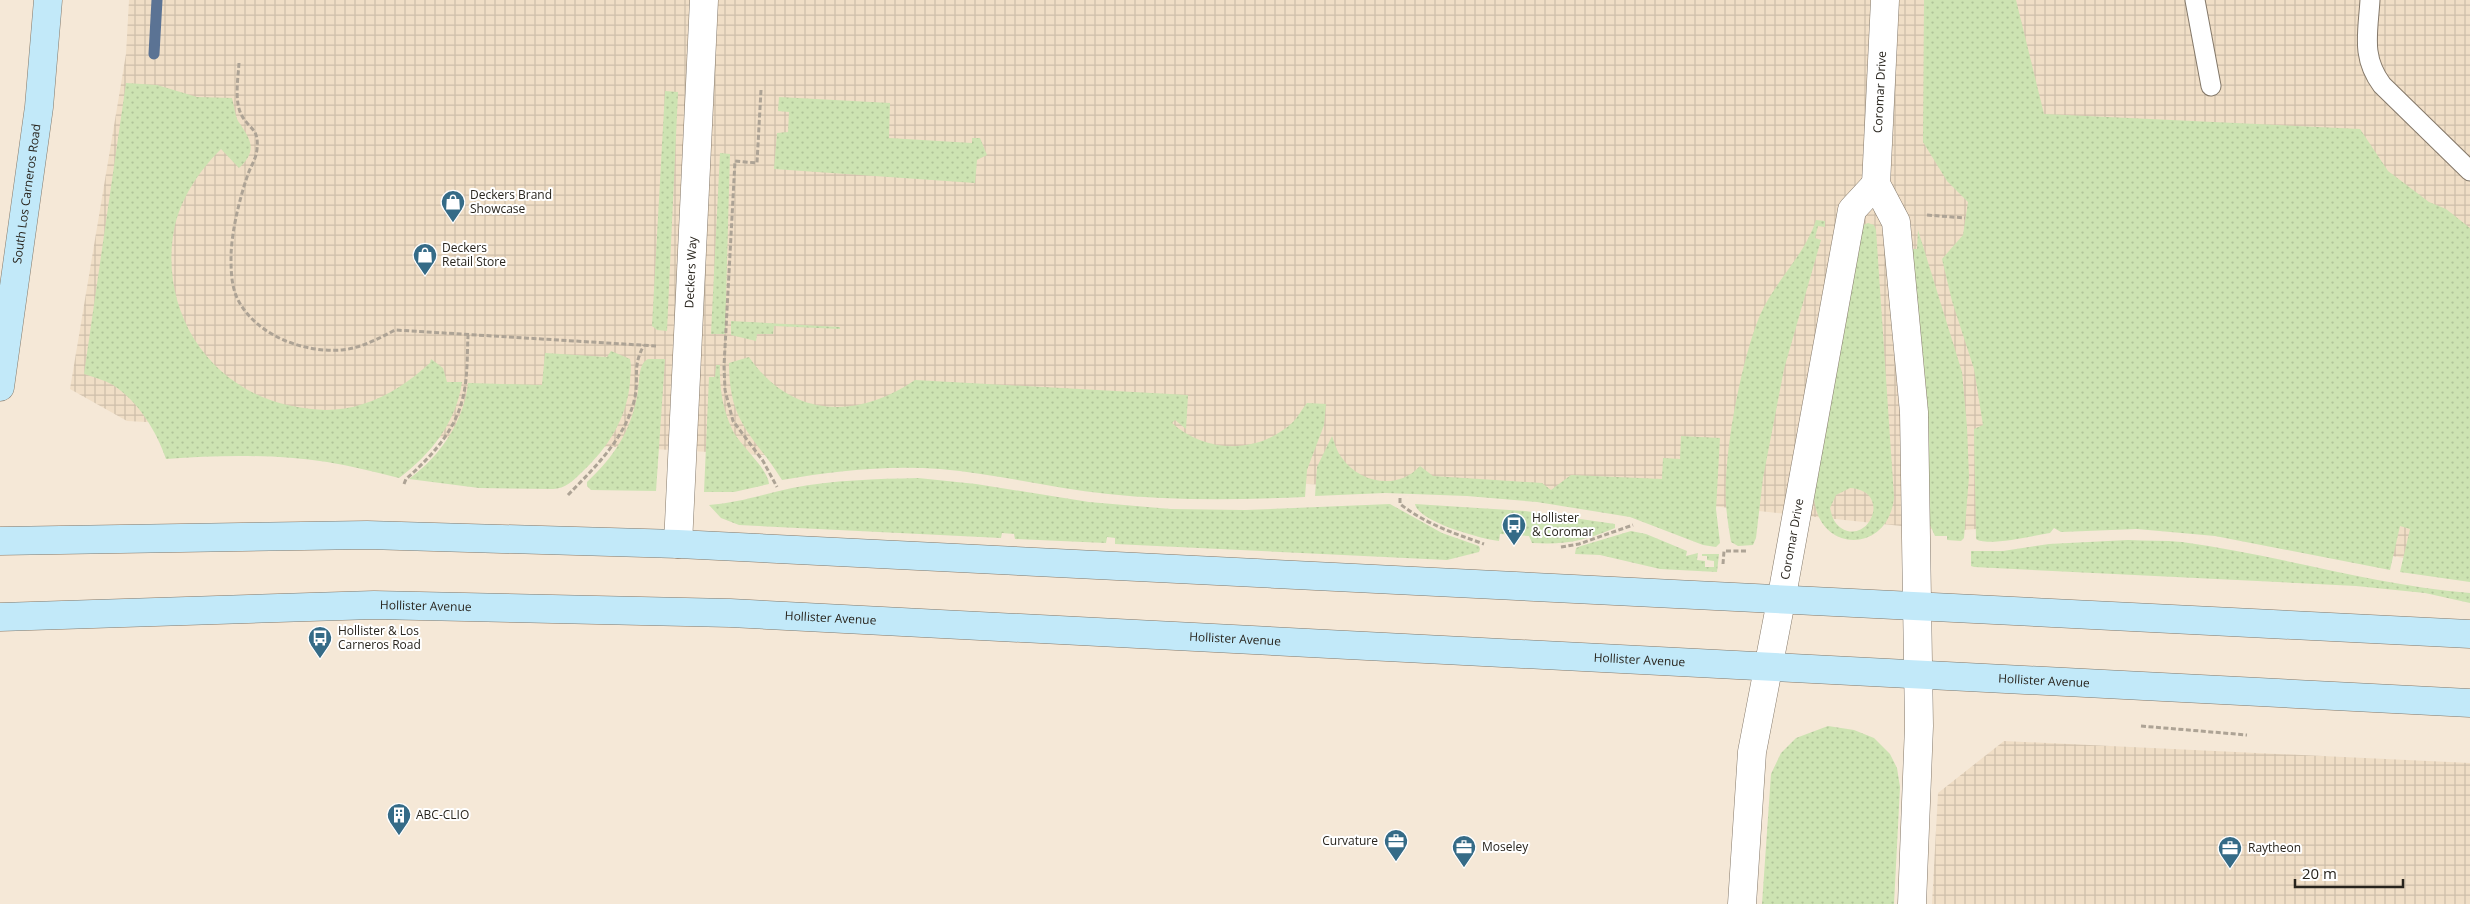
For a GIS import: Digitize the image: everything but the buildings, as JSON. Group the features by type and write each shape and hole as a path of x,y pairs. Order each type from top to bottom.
{"main road":[{"name":"South Los Carneros Road","path":"0,387 39,107 48,0"},
{"path":"0,541 367,535 678,544 1781,601 2470,634"},
{"name":"Hollister Avenue","path":"0,617 374,605 730,613 2470,703"}],"street":[{"name":"Deckers Way","path":"678,544 704,0"},
{"name":"Coromar Drive","path":"1742,904 1752,752 1852,210 1876,184 1885,0"},
{"path":"1876,184 1896,222 1914,412 1919,673 1918,781 1912,904"}],"lane":[{"path":"2195,0 2211,86"},
{"path":"2370,0 2367,53 2372,71 2382,85 2470,171"}],"path":[{"path":"239,63 237,91 242,115 255,130 257,148 254,163 247,176 235,228 231,254 232,280 238,300 252,318 268,332 289,342 316,349 342,350 364,345 395,330 644,345 637,358 635,396 627,423 608,454 568,495"},
{"path":"761,90 757,163 735,161 724,366 725,390 733,421 763,461 778,487"},
{"path":"1921,214 1965,218"},
{"path":"404,484 406,479 441,443 455,420 462,401 468,335"},
{"path":"1400,498 1400,504 1418,518 1443,530 1484,544"},
{"path":"1561,547 1579,544 1633,526"},
{"path":"1723,570 1724,552 1746,551"},
{"path":"2141,726 2247,735"}],"shaded area":[{"path":"129,0 2470,0 2470,570 2210,523 2126,518 1949,531 1702,505 127,421 70,389 126,54"},
{"path":"2004,741 2470,763 2470,904 1932,904 1938,793"}],"green space":[{"path":"1924,0 2016,0 2044,114 2360,129 2388,171 2429,202 2446,209 2470,228 2470,582 2400,572 2410,529 2400,526 2390,570 2215,536 2137,529 2061,532 2054,528 2050,533 2011,540 1990,542 1976,539 1974,429 1983,425 1974,369 1952,301 1942,259 1963,235 1968,202 1947,181 1923,142"},
{"path":"126,83 157,85 197,97 232,98 237,119 249,139 249,156 239,168 221,149 205,167 181,207 174,230 171,260 175,290 183,318 197,343 215,365 237,383 263,397 292,406 319,410 354,407 382,397 415,376 430,363 431,359 443,368 447,382 462,382 459,397 448,424 422,459 399,478 363,469 307,459 267,456 226,456 166,459 152,428 131,400 113,385 84,374"},
{"path":"665,91 678,92 667,331 657,330 652,326"},
{"path":"779,97 890,103 889,138 972,143 972,138 980,138 987,155 977,160 975,183 774,169 777,133 788,132 789,112 778,111"},
{"path":"720,153 730,154 725,334 711,334"},
{"path":"1816,220 1825,221 1825,227 1818,226 1815,238 1821,240 1784,369 1763,478 1756,538 1753,545 1738,546 1731,542 1726,505 1726,484 1730,435 1740,382 1760,315 1805,245"},
{"path":"1868,223 1874,225 1876,230 1894,497 1889,517 1879,530 1866,538 1851,540 1837,536 1825,526 1816,510 1814,489 1861,226","holes":["1850,488 1863,491 1871,498 1872,516 1860,530 1851,532 1841,528 1834,520 1830,508 1836,495"]},
{"path":"1918,230 1962,372 1969,477 1964,538 1961,541 1947,540 1947,536 1935,536 1930,525 1911,249 1917,249"},
{"path":"731,321 840,327 840,329 774,326 773,334 757,334 756,341 731,335"},
{"path":"611,351 630,359 630,382 625,408 615,432 600,453 569,483 557,489 479,488 409,479 431,460 449,437 466,397 468,383 542,385 545,353 607,357"},
{"path":"749,357 766,377 784,392 805,402 826,406 848,406 870,402 893,393 915,380 1188,395 1186,429 1175,420 1172,423 1200,440 1216,445 1249,445 1265,440 1279,433 1293,422 1307,403 1326,404 1324,425 1307,470 1305,497 1256,499 1157,498 1087,491 961,471 920,468 861,470 782,480 752,439 738,415 733,401 729,363"},
{"path":"648,359 665,359 656,491 591,490 587,486 587,482 613,453 630,422 638,392 640,370"},
{"path":"716,365 720,365 722,400 730,425 738,439 768,478 769,484 734,492 704,492 709,377 715,377"},
{"path":"1332,436 1339,453 1350,467 1359,474 1380,481 1401,479 1411,474 1420,466 1433,476 1542,483 1551,490 1571,475 1662,479 1663,458 1680,459 1681,436 1720,438 1716,509 1720,543 1716,547 1703,545 1630,517 1537,502 1467,496 1385,493 1315,496 1317,467"},
{"path":"918,478 976,484 1089,502 1171,509 1245,510 1390,504 1442,533 1479,546 1480,549 1479,552 1447,560 1115,544 1115,538 1107,537 1106,543 1015,539 1014,534 1002,533 1001,538 739,525 721,518 709,505 823,483 870,479"},
{"path":"1415,504 1525,511 1615,524 1615,528 1584,539 1565,543 1532,543 1529,536 1500,534 1499,541 1479,537 1438,523 1419,511"},
{"path":"1631,531 1646,534 1687,551 1686,556 1698,553 1697,560 1705,561 1705,567 1714,567 1714,561 1707,560 1707,556 1702,556 1702,554 1719,554 1717,572 1660,569 1600,555 1575,554 1576,548"},
{"path":"2128,540 2182,542 2254,554 2362,577 2470,593 2470,603 2425,593 2356,586 1971,566 1971,551 2003,551 2049,544"},
{"path":"1828,726 1854,730 1874,738 1890,754 1897,768 1900,787 1894,904 1762,904 1771,774 1781,753 1796,738"}],"waterway":[{"path":"154,54 157,0"}],"place":[{"name":"Deckers Brand Showcase","path":"453,223"},
{"name":"Deckers Retail Store","path":"425,276"},
{"name":"Hollister & Coromar","path":"1514,546"},
{"name":"Hollister & Los Carneros Road","path":"320,659"},
{"name":"ABC-CLIO","path":"399,836"},
{"name":"Curvature","path":"1396,862"},
{"name":"Moseley","path":"1464,868"},
{"name":"Raytheon","path":"2230,869"}]}
